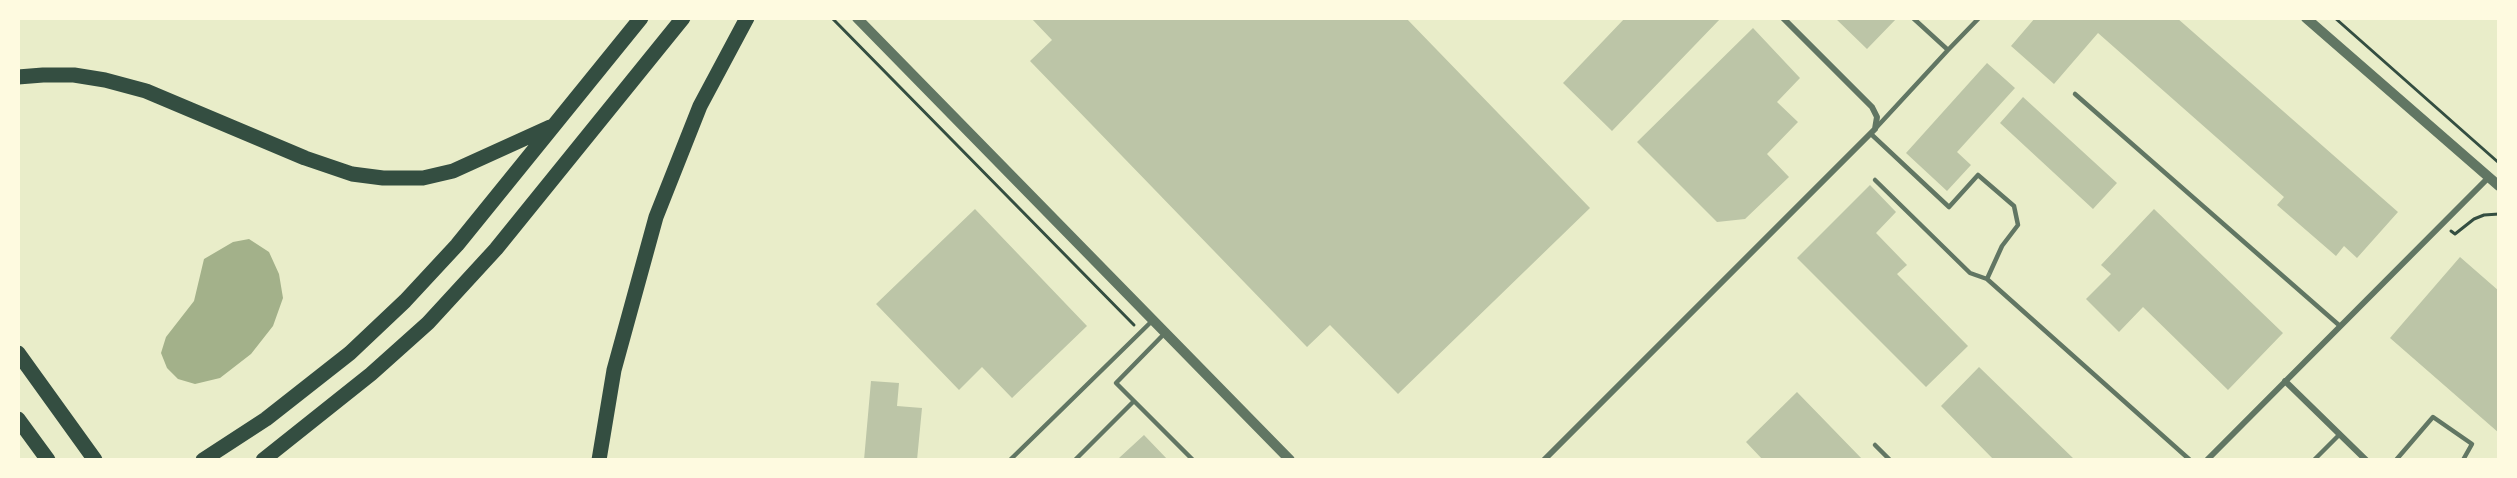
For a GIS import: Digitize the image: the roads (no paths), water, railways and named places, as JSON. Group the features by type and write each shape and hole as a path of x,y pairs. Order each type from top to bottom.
{"highway":[{"path":"203,460 266,419 350,353 405,301 457,245 641,18"},
{"path":"263,460 363,381 428,323 496,249 683,18"},
{"path":"599,460 614,370 656,217 700,106 747,18"},
{"path":"18,78 74,75 105,80 146,91 197,110 305,158 352,174 383,178 423,178 453,171 555,124"},
{"path":"18,353 93,456"},
{"path":"18,419 48,460"}],"street":[{"path":"857,18 1290,460"},
{"path":"1544,460 1873,131 1877,117 1872,107 1783,18"},
{"path":"2306,18 2499,186"},
{"path":"2207,460 2489,177"},
{"path":"2285,381 2366,460"}],"lane":[{"path":"1912,18 1948,50"},
{"path":"1979,18 1873,131 1949,207 1978,175 2014,206 2018,225 2002,246 1987,279"},
{"path":"2075,94 2340,326"},
{"path":"1875,180 1970,273 1987,279 2190,460"},
{"path":"1010,460 1154,319"},
{"path":"1166,332 1116,383 1193,460"},
{"path":"1075,460 1134,401"},
{"path":"2396,460 2433,417 2472,444 2463,460"},
{"path":"2314,460 2340,434"},
{"path":"1875,445 1890,460"}]}
